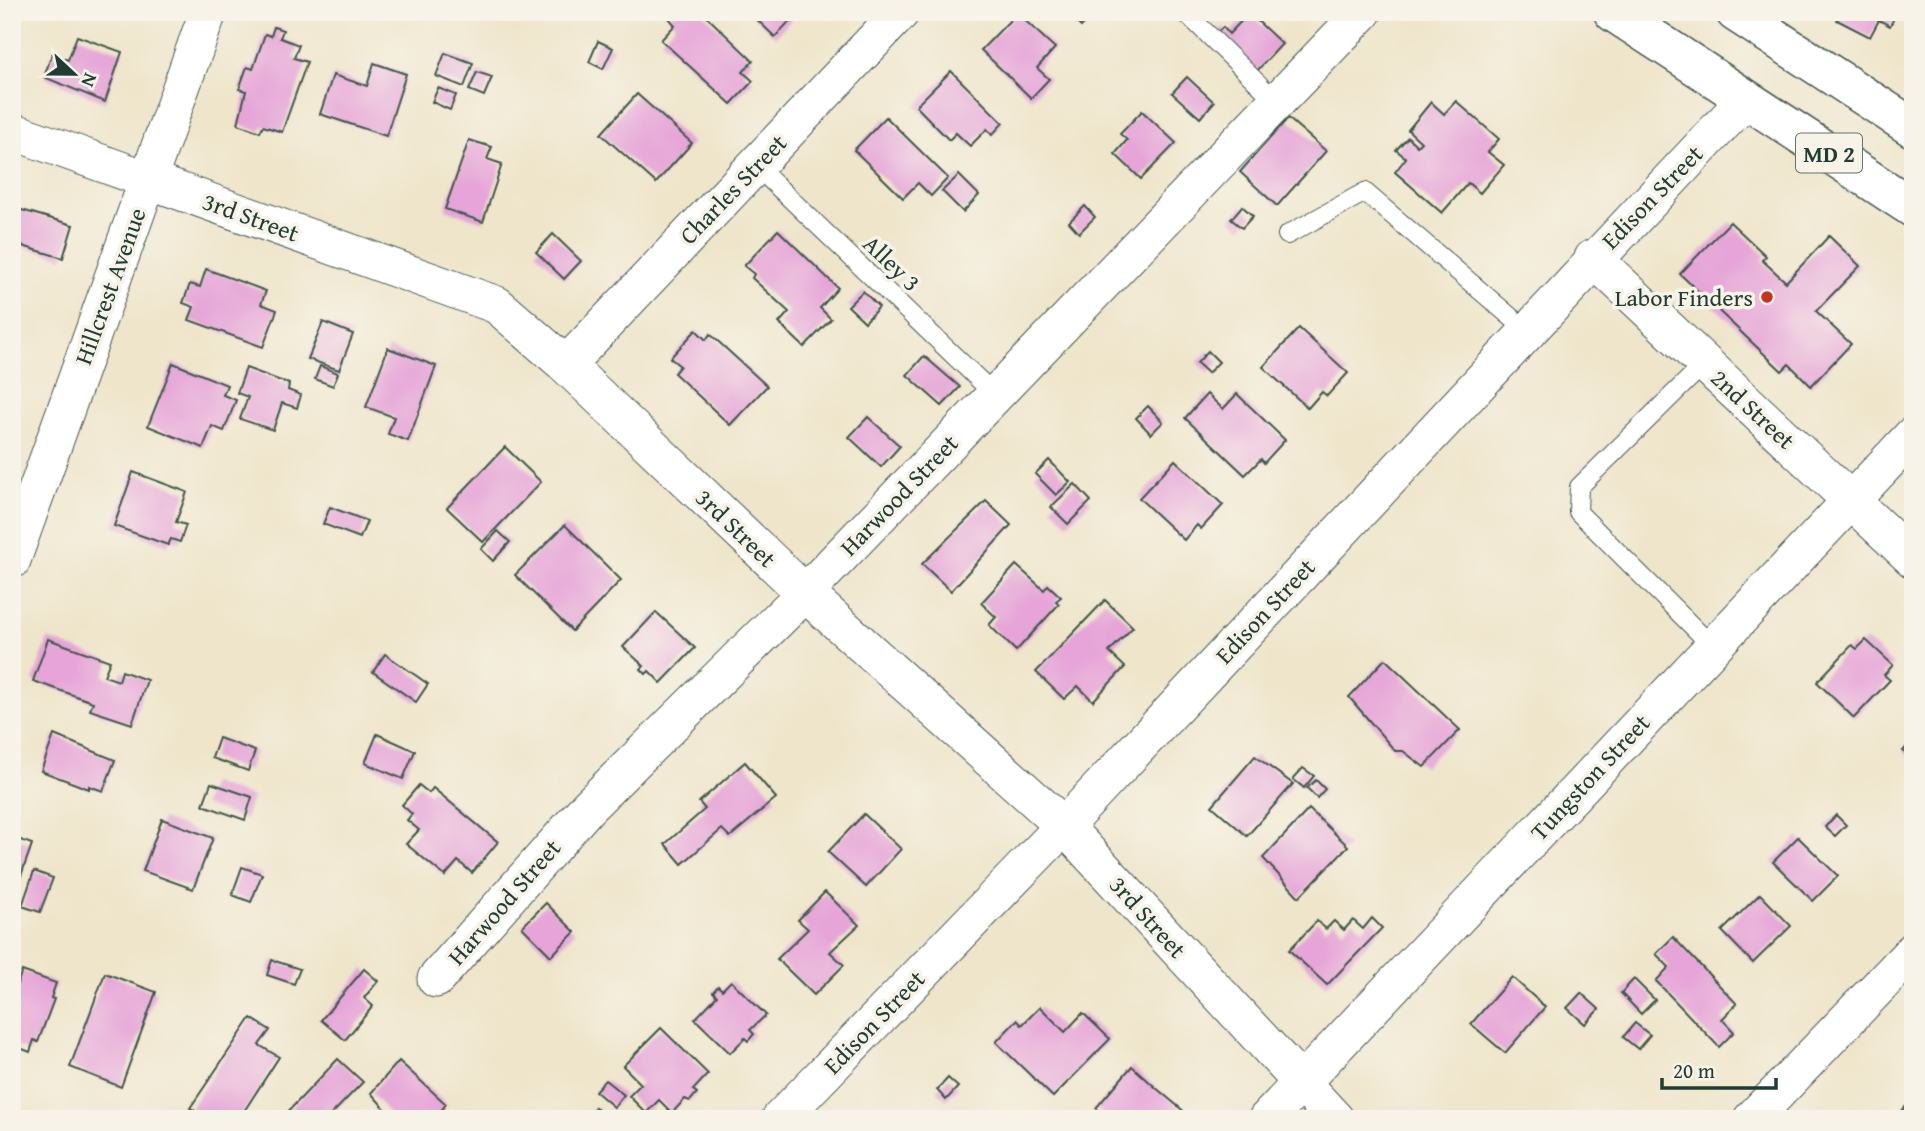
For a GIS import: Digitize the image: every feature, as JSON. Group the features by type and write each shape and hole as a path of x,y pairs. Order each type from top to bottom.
{"main road":[{"name":"MD 2","path":"1613,12 1913,208"},
{"name":"MD 2","path":"1735,12 1913,128"}],"street":[{"name":"Hillcrest Avenue","path":"12,560 208,12"},
{"name":"Charles Street","path":"566,365 901,12"},
{"name":"Harwood Street","path":"436,979 588,807 805,593 1363,12"},
{"name":"Edison Street","path":"780,1119 1064,826 1593,258 1746,99"},
{"name":"3rd Street","path":"12,131 497,305 566,365 805,593 1064,826 1335,1119"},
{"name":"2nd Street","path":"1593,258 1913,559"},
{"name":"Tungston Street","path":"1267,1119 1913,435"},
{"path":"1758,1117 1913,951"}],"lane":[{"path":"1185,12 1277,102"},
{"name":"Alley 3","path":"755,165 995,395"},
{"path":"1287,234 1365,192 1527,330"},
{"path":"1704,363 1579,487 1578,512 1713,647"}],"building":[{"path":"674,12 702,12 753,61 743,72 753,81 731,104 661,40 675,25 669,18"},
{"path":"749,12 798,12 775,37"},
{"path":"1066,12 1095,12 1081,27"},
{"path":"1841,12 1897,12 1890,26 1879,20 1870,37 1837,20"},
{"path":"1017,13 1055,48 1037,68 1049,79 1031,98 981,50"},
{"path":"1249,13 1282,44 1255,73 1215,35 1223,27 1229,34"},
{"path":"274,27 283,30 280,38 299,45 294,58 307,62 282,132 263,126 260,132 238,124 246,91 239,89 247,67 253,69 265,34 271,36"},
{"path":"77,36 122,52 105,102 44,77 52,54 68,60"},
{"path":"598,41 613,48 603,69 589,62"},
{"path":"445,53 473,63 464,87 436,76"},
{"path":"374,63 406,74 386,136 320,114 333,75 367,86"},
{"path":"951,71 1003,123 992,135 987,129 970,146 956,133 949,140 916,106"},
{"path":"477,72 492,77 484,96 469,90"},
{"path":"1187,77 1214,102 1200,118 1172,93"},
{"path":"438,88 456,95 450,110 432,102"},
{"path":"637,94 692,143 656,183 601,134"},
{"path":"1456,101 1499,139 1488,152 1504,165 1480,193 1468,183 1442,213 1395,172 1406,158 1396,150 1408,137 1417,146 1421,142 1408,130 1431,102 1444,114"},
{"path":"1142,111 1176,143 1141,179 1115,154 1127,140 1120,134"},
{"path":"886,117 948,178 931,196 918,183 903,198 854,150"},
{"path":"1288,118 1326,151 1277,206 1240,172"},
{"path":"469,140 492,147 487,159 502,164 483,222 445,209"},
{"path":"959,175 979,195 963,212 942,191"},
{"path":"1085,206 1095,217 1079,233 1069,222"},
{"path":"1242,206 1253,216 1242,228 1231,219"},
{"path":"15,208 73,225 63,258 12,243"},
{"name":"Labor Finders","path":"1730,222 1766,256 1762,260 1786,282 1829,236 1860,266 1816,311 1851,344 1811,386 1789,364 1782,371 1680,274"},
{"path":"778,230 838,288 820,308 831,319 804,347 779,323 789,312 752,278 754,274 744,266"},
{"path":"553,234 581,261 564,279 536,252"},
{"path":"206,269 266,291 261,304 277,310 263,347 189,320 194,307 183,303 190,284 200,287"},
{"path":"863,291 879,307 865,322 848,306"},
{"path":"323,322 353,334 339,370 308,359"},
{"path":"1299,328 1348,373 1327,396 1322,392 1308,408 1263,367"},
{"path":"696,330 706,340 710,334 767,386 730,425 674,373 680,366 670,358"},
{"path":"388,348 436,366 408,441 388,434 394,417 366,407"},
{"path":"1208,351 1219,362 1208,373 1197,363"},
{"path":"924,356 960,387 942,406 907,375"},
{"path":"173,363 227,385 223,395 236,400 224,431 212,426 203,448 148,426"},
{"path":"320,366 338,373 333,386 315,379"},
{"path":"246,368 289,384 288,390 301,395 297,408 282,403 273,430 240,419 248,397 237,393"},
{"path":"1207,394 1223,409 1237,394 1285,440 1264,463 1261,459 1245,475 1185,418"},
{"path":"1148,406 1163,422 1151,434 1136,418"},
{"path":"868,417 900,446 881,467 849,437"},
{"path":"505,447 541,482 483,542 447,508"},
{"path":"1049,460 1070,482 1056,495 1035,474"},
{"path":"1175,460 1223,505 1201,529 1197,525 1184,540 1139,498"},
{"path":"133,472 187,492 176,522 186,525 180,542 171,539 168,545 114,526"},
{"path":"1075,484 1091,501 1068,524 1051,507"},
{"path":"986,501 1011,525 951,591 922,564"},
{"path":"330,507 367,521 360,538 323,524"},
{"path":"565,525 621,580 572,631 515,575"},
{"path":"498,531 510,542 493,561 481,549"},
{"path":"1016,565 1044,590 1048,585 1061,597 1056,601 1059,604 1016,651 989,625 996,617 981,603"},
{"path":"1105,600 1133,627 1109,652 1125,667 1093,701 1078,686 1064,699 1036,672"},
{"path":"656,612 695,648 661,683 649,671 646,674 641,669 644,666 623,647"},
{"path":"48,639 110,661 104,676 119,681 122,671 147,680 132,724 90,710 93,702 33,681"},
{"path":"1866,640 1893,665 1884,675 1890,680 1854,718 1817,682 1852,645 1857,649"},
{"path":"385,654 428,684 416,702 373,672"},
{"path":"1385,659 1460,730 1424,767 1403,751 1395,751 1349,697"},
{"path":"377,734 415,751 403,779 365,763"},
{"path":"54,735 115,760 103,791 89,786 89,789 41,771"},
{"path":"219,738 255,751 248,771 212,758"},
{"path":"1913,740 1913,760 1903,751"},
{"path":"1255,756 1293,784 1247,836 1212,806"},
{"path":"745,762 776,798 730,837 722,829 682,864 665,844 705,809 699,802"},
{"path":"1303,768 1314,776 1304,788 1293,779"},
{"path":"1316,780 1325,789 1317,798 1307,788"},
{"path":"211,783 252,797 245,820 203,805"},
{"path":"419,785 429,793 433,788 498,842 472,873 458,861 445,876 406,844 419,830 407,820 412,814 402,805"},
{"path":"1309,809 1348,846 1299,897 1263,858"},
{"path":"864,814 901,849 866,887 828,852"},
{"path":"1836,815 1846,825 1835,836 1825,827"},
{"path":"162,819 213,838 193,889 143,871"},
{"path":"12,837 32,844 17,887 12,886"},
{"path":"1798,837 1838,876 1813,901 1773,862"},
{"path":"242,867 262,874 251,902 232,895"},
{"path":"34,871 53,878 40,912 22,906"},
{"path":"825,892 859,925 830,952 844,965 814,995 777,959 808,929 798,920"},
{"path":"1760,894 1791,926 1753,963 1722,931"},
{"path":"546,903 575,932 551,956 522,927"},
{"path":"1372,918 1382,928 1327,985 1289,950 1317,921 1326,929 1334,921 1344,930 1353,920 1363,929"},
{"path":"1673,937 1737,1004 1722,1019 1734,1032 1719,1047 1656,981 1669,967 1656,954"},
{"path":"272,960 300,969 294,984 267,975"},
{"path":"364,969 378,981 364,998 373,1006 345,1040 321,1020"},
{"path":"22,971 56,983 51,998 54,999 38,1042 34,1040 30,1052 12,1045 12,997"},
{"path":"105,973 156,992 121,1087 70,1067"},
{"path":"1512,977 1545,1007 1505,1053 1471,1024"},
{"path":"1634,979 1655,1000 1641,1014 1621,993"},
{"path":"731,981 766,1015 750,1030 754,1034 748,1041 745,1038 730,1053 695,1019 717,996 713,992 718,986 722,990"},
{"path":"1581,993 1599,1009 1585,1024 1567,1008"},
{"path":"1040,1007 1065,1032 1083,1013 1110,1039 1053,1097 996,1042 1017,1020 1022,1025"},
{"path":"251,1018 270,1030 259,1045 279,1057 239,1119 187,1119 194,1110 190,1108"},
{"path":"1635,1023 1650,1035 1638,1049 1623,1037"},
{"path":"661,1028 708,1074 693,1090 697,1093 690,1101 685,1099 672,1113 659,1100 646,1113 629,1096 641,1084 623,1066"},
{"path":"338,1059 363,1082 327,1119 281,1119"},
{"path":"399,1061 446,1104 434,1119 394,1119 371,1093"},
{"path":"1132,1066 1193,1119 1108,1119 1096,1108"},
{"path":"948,1078 958,1087 946,1100 937,1090"},
{"path":"605,1080 624,1095 614,1107 595,1091"},
{"path":"1913,1099 1913,1119 1894,1119"},
{"path":"595,1107 608,1119 585,1119"}],"place":[{"name":"Labor Finders","path":"1767,297"}]}
